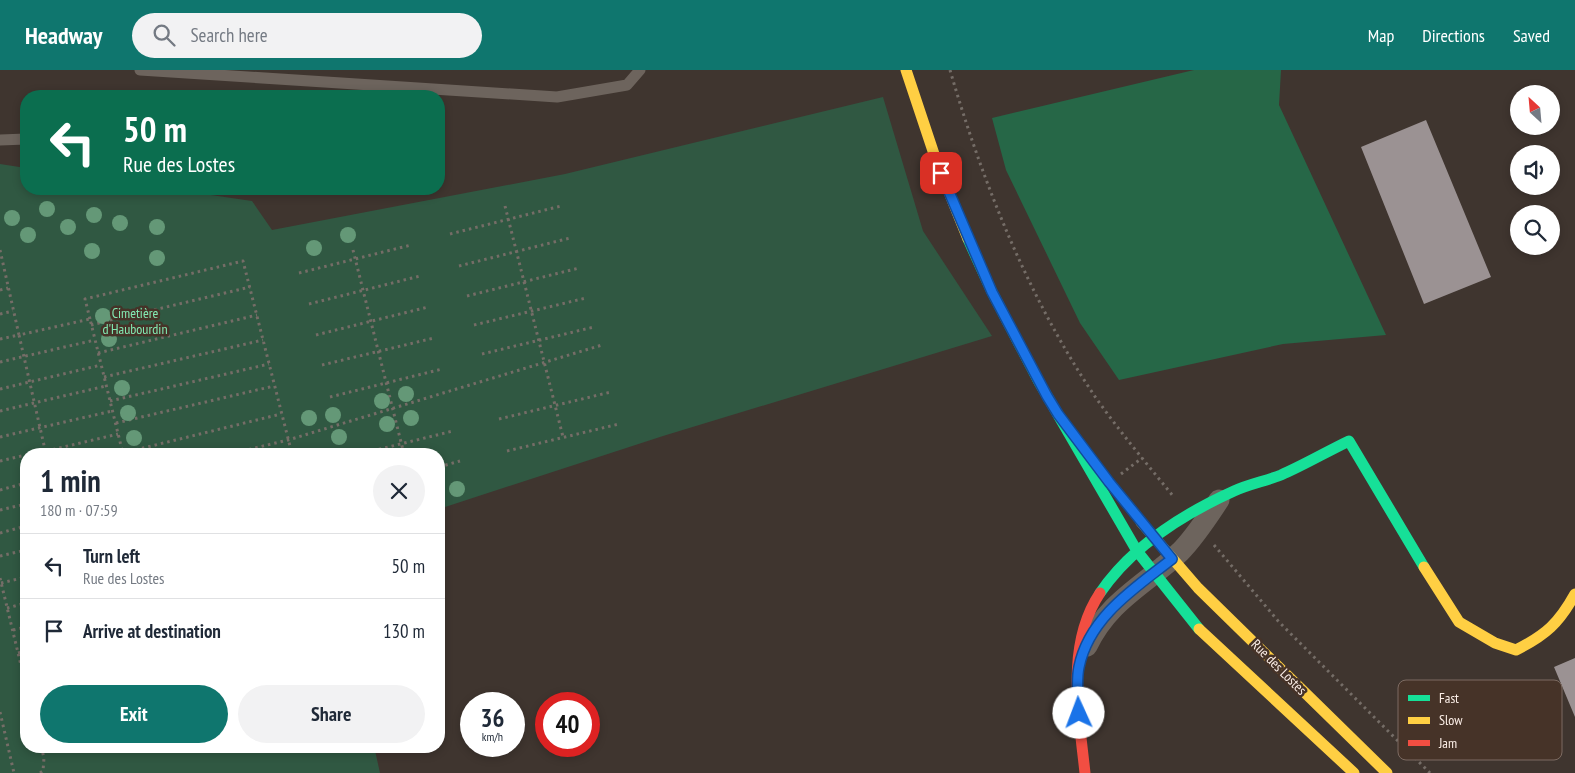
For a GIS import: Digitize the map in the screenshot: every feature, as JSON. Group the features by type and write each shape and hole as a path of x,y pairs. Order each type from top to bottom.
{"main road":[{"name":"Rue des Lostes","path":"906,70 933,153 972,249 1026,357 1137,551 1196,625 1219,650 1354,773"},
{"name":"Rue des Lostes","path":"1058,414 1114,489"},
{"path":"1220,499 1235,490 1285,472 1349,441 1409,544 1459,622 1495,644 1516,650 1541,638 1560,620 1575,594"},
{"name":"Rue des Lostes","path":"1131,510 1172,559 1387,773"},
{"path":"1085,773 1078,701 1080,639 1088,612 1110,579 1153,537 1194,522"}],"street":[{"path":"1079,668 1090,640 1104,616 1186,545 1194,522 1220,499"}],"lane":[{"path":"140,70 557,97 627,85 640,70"},
{"path":"0,140 20,139"}],"path":[{"path":"950,70 967,128 984,176 1047,314 1082,375 1104,408 1194,522 1264,605 1398,741"},
{"path":"505,206 563,437"},
{"path":"450,234 561,206"},
{"path":"459,266 570,238"},
{"path":"299,273 411,245"},
{"path":"0,250 45,448"},
{"path":"353,250 403,448"},
{"path":"122,448 85,299 243,262 290,448"},
{"path":"467,296 579,268"},
{"path":"309,304 420,276"},
{"path":"91,326 250,287"},
{"path":"0,290 8,288"},
{"path":"474,325 586,298"},
{"path":"316,335 428,307"},
{"path":"0,314 14,311"},
{"path":"98,353 257,315"},
{"path":"0,339 90,319"},
{"path":"482,354 594,327"},
{"path":"322,365 434,338"},
{"path":"0,362 95,340"},
{"path":"104,377 263,340"},
{"path":"255,448 288,440 602,345"},
{"path":"110,401 269,364"},
{"path":"0,389 101,365"},
{"path":"330,397 442,369"},
{"path":"0,411 106,386"},
{"path":"116,424 274,386"},
{"path":"499,419 611,392"},
{"path":"0,437 112,411"},
{"path":"143,448 281,414"},
{"path":"508,452 619,424"},
{"path":"383,448 453,431"},
{"path":"62,448 118,434"},
{"path":"0,462 20,457"},
{"path":"445,465 460,461"},
{"path":"0,490 20,485"},
{"path":"0,510 20,505"},
{"path":"0,533 20,528"},
{"path":"0,556 20,551"},
{"path":"0,578 20,660"},
{"path":"1,583 20,578"},
{"path":"7,608 20,605"},
{"path":"1240,628 1264,605"},
{"path":"13,630 20,628"},
{"path":"0,712 2,730 14,773"},
{"path":"40,773 44,758 43,753"},
{"path":"1417,760 1430,773"}],"green space":[{"path":"1194,70 1281,70 1279,105 1386,335 1283,344 1119,380 1080,323 1006,170 992,118"},
{"name":"Cimetière d'Haubourdin","path":"883,97 923,231 992,336 663,436 445,507 445,448 20,448 20,753 376,753 380,773 0,773 0,164 20,167 20,195 211,195 252,201 272,230 565,174"}],"building":[{"path":"1426,120 1491,277 1424,304 1361,147"},
{"path":"1575,658 1575,717 1562,686 1562,680 1559,680 1554,667"}],"traffic: fast":[{"path":"968,239 992,292 1039,382 1137,551 1199,629"},
{"path":"1100,593 1127,560 1143,546 1196,510 1246,486 1281,475 1349,441 1424,567"}],"traffic: slow":[{"path":"906,70 936,160 968,239"},
{"path":"1141,522 1198,588 1387,773"},
{"path":"1424,567 1459,622 1495,643 1516,650 1536,639 1551,627 1575,594"},
{"path":"1199,629 1354,773"}],"traffic: jam":[{"path":"1085,773 1078,704 1078,658 1082,635 1089,613 1100,593"}],"route":[{"path":"941,173 992,292 1047,396 1058,414 1109,482 1172,559 1124,597 1104,616 1094,632 1079,668 1079,713"}]}
